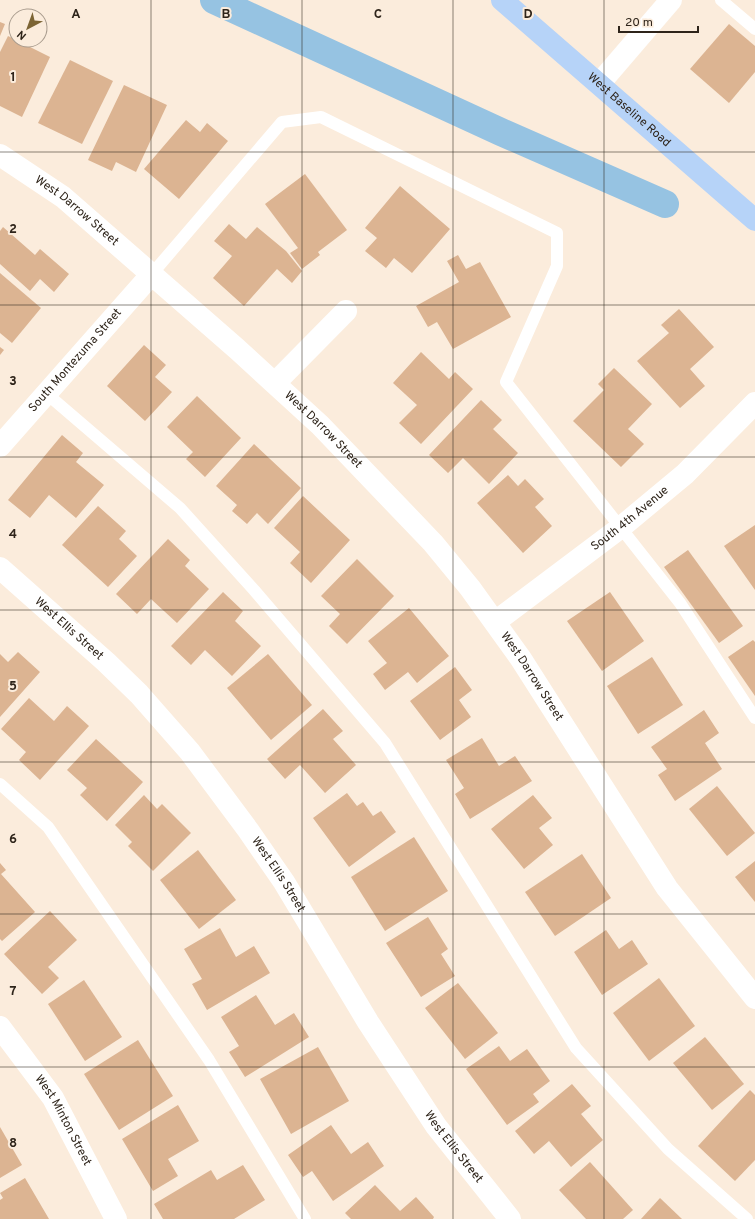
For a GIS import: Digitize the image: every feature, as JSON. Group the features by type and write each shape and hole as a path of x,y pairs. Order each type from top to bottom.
{"main road":[{"name":"West Baseline Road","path":"502,0 755,220"}],"street":[{"path":"599,84 671,0"},
{"name":"West Darrow Street","path":"0,155 63,197 275,383 320,425 433,543 470,588 521,659 667,888 755,998"},
{"name":"South Montezuma Street","path":"0,446 151,274"},
{"name":"West Darrow Street","path":"275,383 346,311"},
{"name":"South 4th Avenue","path":"495,622 620,528 685,474 755,403"},
{"name":"West Ellis Street","path":"0,568 106,662 139,694 190,752 248,830 284,882 368,1022 436,1126 510,1219"},
{"name":"West Minton Street","path":"0,1027 53,1098 116,1219"}],"lane":[{"path":"721,0 755,29"},
{"path":"151,274 282,122 321,117 557,233 557,266 506,382 680,603 755,718"},
{"path":"47,394 180,508 254,590 375,731 389,749 576,1048 668,1149 747,1219"},
{"path":"0,784 48,827 209,1060 305,1219"}],"building":[{"path":"0,22 5,24 0,36"},
{"path":"729,24 755,46 755,72 729,103 690,69"},
{"path":"8,36 8,48 32,48 50,57 22,117 0,106 0,52"},
{"path":"70,60 113,81 82,144 38,123"},
{"path":"124,85 167,105 136,172 116,162 112,171 88,160"},
{"path":"186,120 200,132 207,123 228,141 179,199 144,169"},
{"path":"305,174 347,230 318,252 320,255 302,269 290,253 298,248 265,204"},
{"path":"400,186 450,229 412,273 394,258 386,268 365,251 377,238 365,228"},
{"path":"229,224 246,239 257,227 286,251 302,271 292,283 277,269 244,306 213,278 232,256 214,241"},
{"path":"3,227 35,255 40,249 69,274 54,292 40,279 30,291 0,264 0,231"},
{"path":"458,255 466,269 480,262 511,317 453,349 437,322 428,327 416,306 459,282 447,261"},
{"path":"0,273 41,308 12,343 0,333"},
{"path":"679,309 714,347 690,369 705,386 680,408 637,361 669,333 661,325"},
{"path":"144,345 166,365 155,377 172,392 145,421 107,386"},
{"path":"0,347 4,350 0,355"},
{"path":"421,352 449,379 455,372 473,389 421,444 399,423 417,405 393,383"},
{"path":"614,368 652,404 628,429 644,444 621,467 573,421 604,390 598,384"},
{"path":"197,396 241,438 205,477 186,459 193,452 167,427"},
{"path":"481,400 502,420 493,429 518,453 489,484 463,458 448,473 429,455"},
{"path":"62,435 83,453 76,462 104,485 76,518 49,495 30,518 8,500"},
{"path":"254,444 301,488 268,524 257,513 247,524 232,511 237,505 216,486"},
{"path":"508,475 518,486 525,479 544,499 535,507 552,526 523,553 477,503"},
{"path":"303,496 350,540 311,583 290,563 300,552 274,528"},
{"path":"98,506 126,531 119,539 137,556 108,587 62,545"},
{"path":"755,525 755,590 724,546"},
{"path":"168,539 190,560 185,566 209,589 177,623 151,599 137,614 116,594"},
{"path":"688,550 743,626 719,643 664,567"},
{"path":"357,559 394,596 347,644 329,626 340,614 321,596"},
{"path":"223,592 243,611 235,621 261,646 232,676 205,650 191,665 171,646"},
{"path":"610,592 644,641 602,671 567,621"},
{"path":"409,608 449,656 417,683 408,672 385,690 373,674 387,663 368,641"},
{"path":"753,640 755,642 755,696 728,657"},
{"path":"18,652 40,672 0,717 0,654 8,662"},
{"path":"268,654 312,705 271,740 227,688"},
{"path":"652,657 683,705 638,734 607,686"},
{"path":"455,667 472,690 459,700 471,717 440,740 410,701"},
{"path":"29,698 54,721 67,706 89,726 40,780 19,760 26,752 1,729"},
{"path":"323,709 343,731 333,739 356,765 325,793 300,765 285,779 267,759"},
{"path":"704,710 719,733 705,743 722,769 675,801 658,775 667,769 651,747"},
{"path":"482,738 499,766 515,756 532,781 470,819 455,794 464,788 446,760"},
{"path":"96,739 143,782 107,821 80,795 87,788 67,770"},
{"path":"717,786 755,833 727,856 689,809"},
{"path":"347,793 357,806 363,802 373,816 381,811 396,832 349,867 313,818"},
{"path":"144,795 157,809 162,804 191,833 153,871 128,846 132,842 115,825"},
{"path":"533,795 552,818 539,828 553,845 524,869 491,829"},
{"path":"414,837 448,891 385,931 351,877"},
{"path":"198,850 236,900 199,929 160,880"},
{"path":"582,854 611,898 555,936 525,892"},
{"path":"755,861 755,902 735,877"},
{"path":"0,863 6,870 1,874 35,912 2,941 0,939"},
{"path":"50,911 77,940 48,967 59,978 42,994 4,954"},
{"path":"428,917 448,949 441,954 455,976 421,997 386,943"},
{"path":"220,928 236,957 254,946 270,973 207,1010 192,984 202,979 184,949"},
{"path":"606,930 619,949 632,940 648,964 602,995 574,952"},
{"path":"659,978 695,1026 649,1061 613,1013"},
{"path":"84,980 122,1037 85,1061 48,1004"},
{"path":"458,983 498,1033 465,1059 425,1008"},
{"path":"256,995 275,1025 294,1013 309,1037 245,1077 229,1052 239,1046 221,1017"},
{"path":"705,1037 744,1084 712,1110 673,1063"},
{"path":"138,1040 173,1096 119,1130 84,1074"},
{"path":"499,1046 510,1061 527,1049 550,1081 533,1094 539,1102 507,1125 466,1069"},
{"path":"318,1047 349,1101 291,1134 260,1079"},
{"path":"572,1084 591,1106 581,1114 603,1140 571,1167 549,1141 534,1154 515,1131"},
{"path":"750,1090 755,1095 755,1160 735,1181 698,1146"},
{"path":"178,1105 199,1141 168,1159 178,1176 153,1191 122,1139"},
{"path":"331,1125 351,1154 368,1142 384,1166 333,1201 312,1171 303,1177 288,1155"},
{"path":"0,1127 22,1165 0,1178"},
{"path":"590,1162 633,1210 623,1219 586,1219 559,1190"},
{"path":"243,1165 265,1200 234,1219 163,1219 154,1204 211,1170 217,1180"},
{"path":"25,1178 49,1219 0,1219 0,1200 3,1198 0,1193"},
{"path":"375,1185 400,1211 416,1197 434,1217 433,1219 351,1219 345,1213"},
{"path":"660,1198 682,1219 641,1219"}],"waterway":[{"path":"214,0 501,132 665,204"}]}
